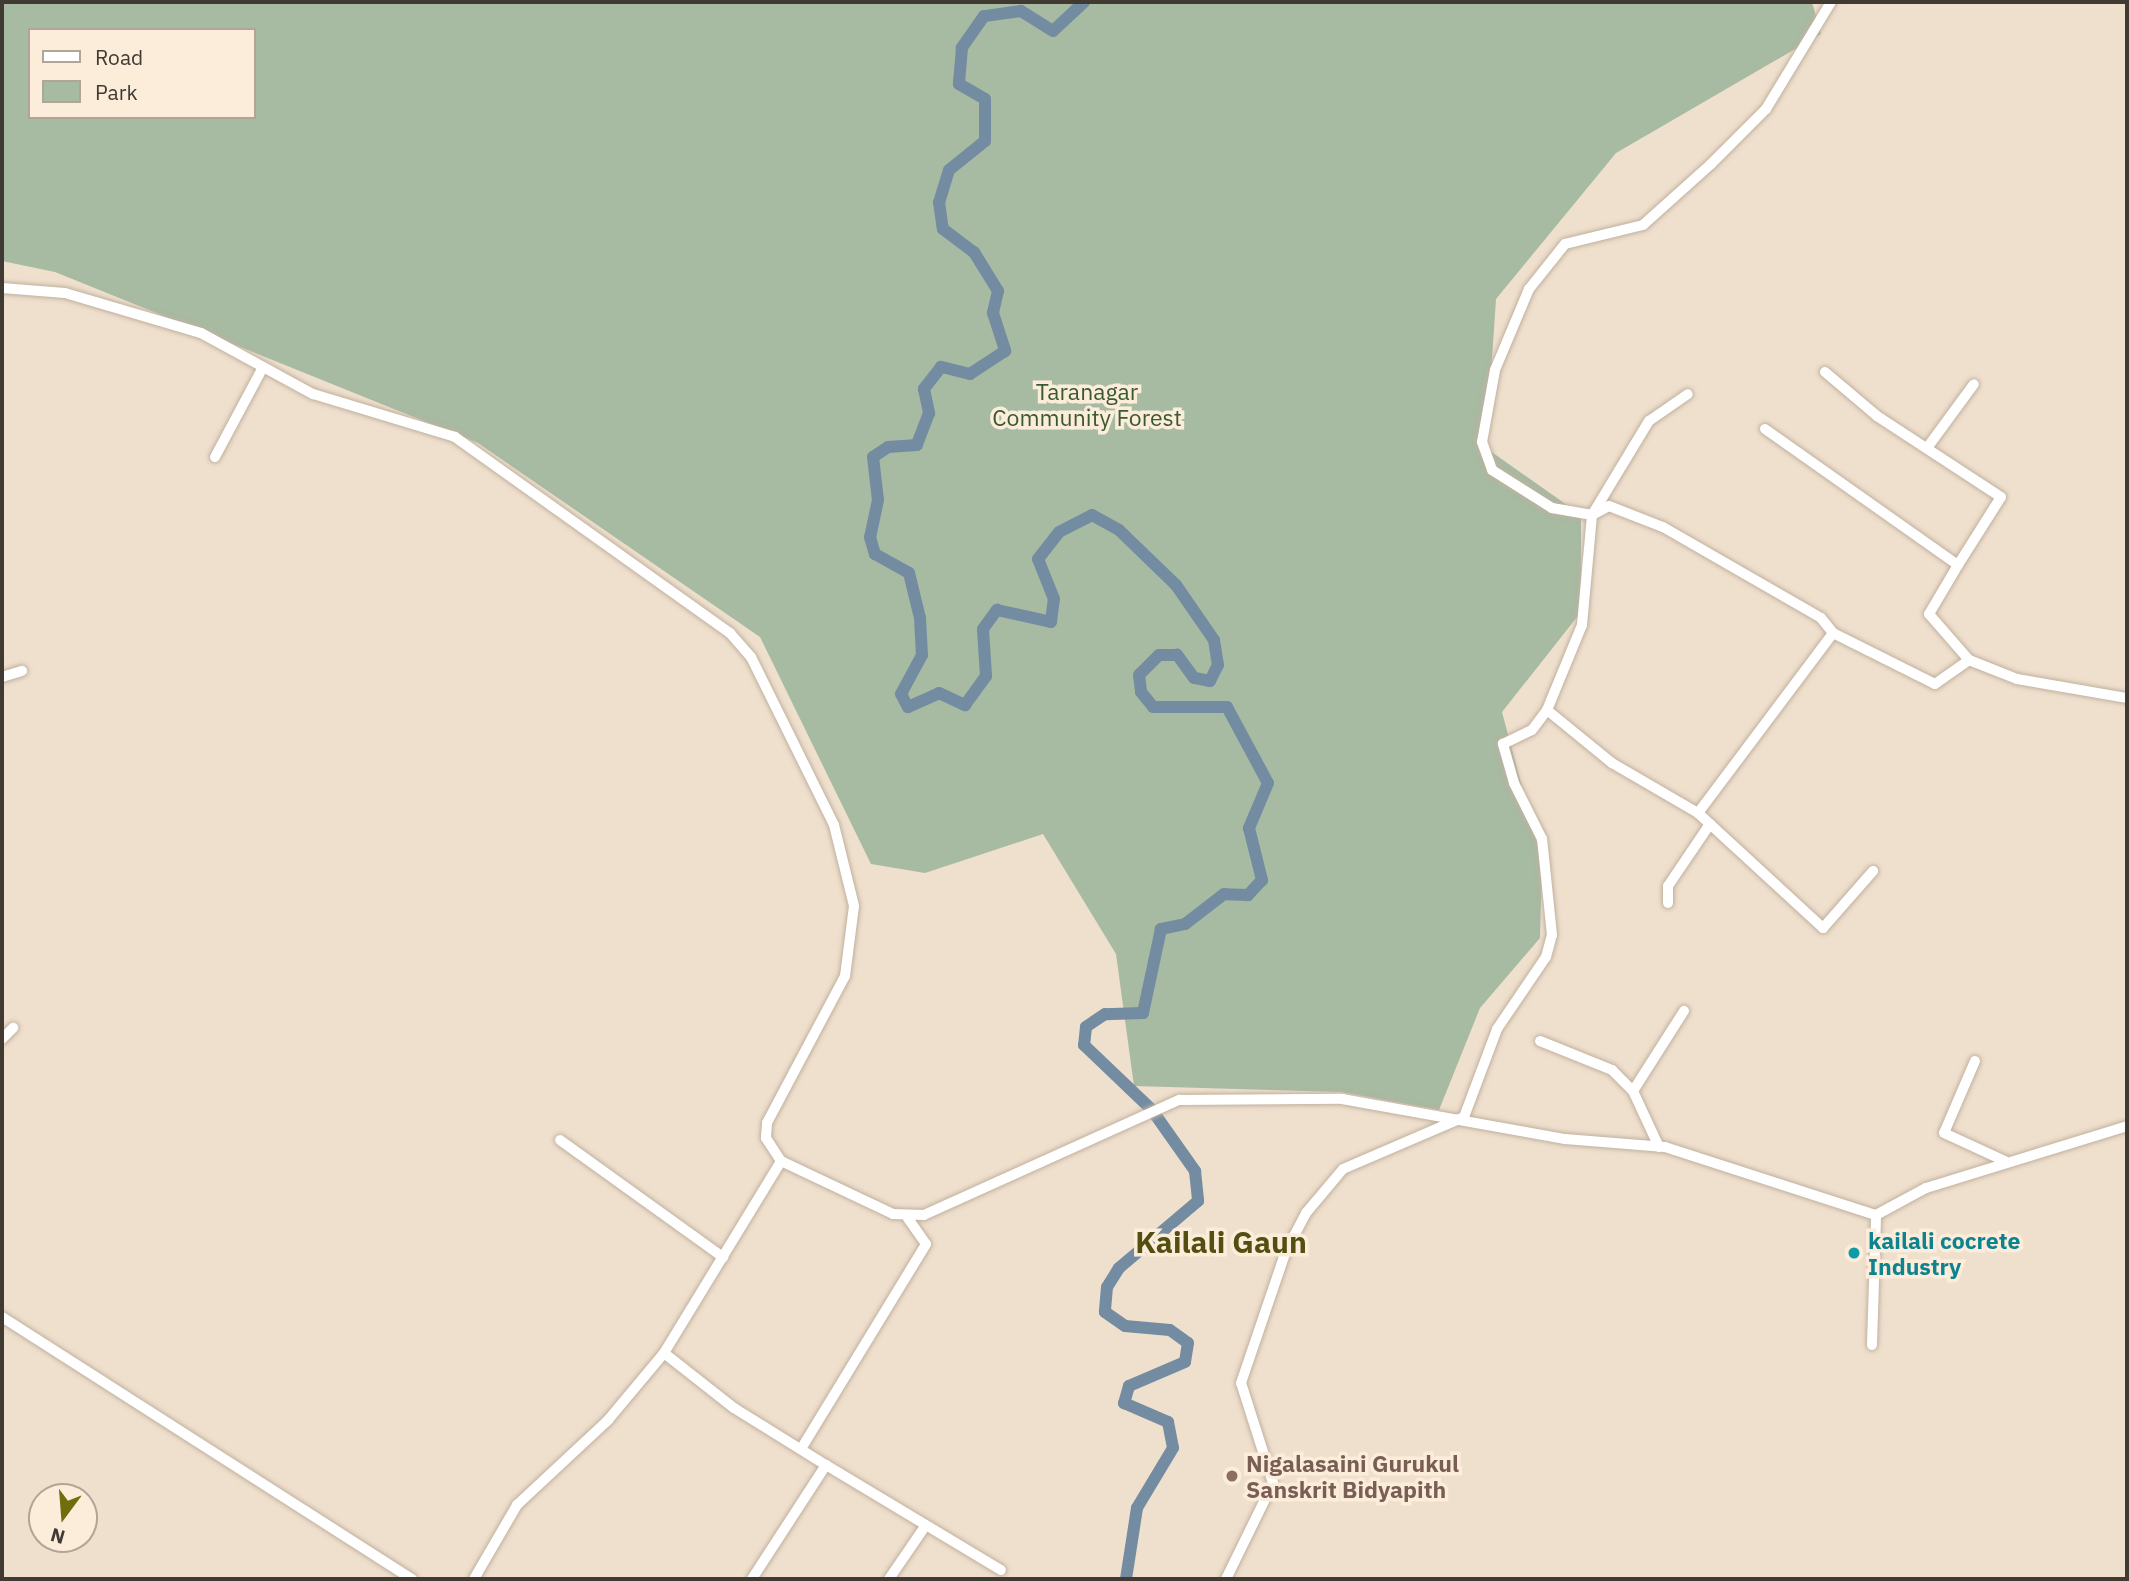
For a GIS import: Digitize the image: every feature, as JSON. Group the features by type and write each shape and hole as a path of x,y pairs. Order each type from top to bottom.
{"street":[{"path":"1830,2 1766,109 1643,225 1565,244 1530,289 1506,335 1482,442 1492,470 1552,508 1592,515 1609,506 1663,527 1821,618 1833,633 1935,684 1969,660"},
{"path":"2,288 65,293 201,333 313,394 455,437 684,597 751,657 834,825 854,906 845,976 767,1124 766,1138 781,1161 908,1218 926,1244 801,1449"},
{"path":"215,457 263,367"},
{"path":"1825,372 1927,448 2001,497 1929,614 1969,660 2017,679 2127,698"},
{"path":"1927,448 1975,384"},
{"path":"1226,1579 1273,1483 1241,1383 1286,1251 1306,1213 1343,1169 1464,1117 1497,1029 1546,957 1552,935 1542,839 1514,783 1503,744 1532,730 1547,710 1581,625 1592,515 1649,421 1688,394"},
{"path":"1765,429 1958,565"},
{"path":"1698,813 1833,633"},
{"path":"2,677 22,671"},
{"path":"1547,710 1612,763 1698,813 1823,928 1873,871"},
{"path":"1668,903 1668,886 1710,824"},
{"path":"1633,1091 1684,1012"},
{"path":"2,1039 13,1028"},
{"path":"1540,1041 1612,1070 1633,1091 1659,1147"},
{"path":"1975,1061 1944,1133 2006,1161"},
{"path":"908,1218 1028,1171 1179,1100 1342,1099 1464,1117 1565,1139 1659,1147 1719,1160 1876,1215 1926,1188 2006,1161 2127,1126"},
{"path":"560,1140 723,1257"},
{"path":"474,1579 517,1505 608,1420 664,1353 781,1161"},
{"path":"1872,1345 1876,1215"},
{"path":"2,1317 412,1579"},
{"path":"664,1353 734,1408 1001,1570"},
{"path":"752,1579 826,1465"},
{"path":"889,1579 926,1525"}],"green space":[{"name":"Taranagar Community Forest","path":"2,2 1812,2 1821,34 1616,153 1496,299 1486,448 1581,515 1581,612 1502,712 1542,862 1540,938 1480,1008 1439,1110 1341,1092 1134,1086 1116,954 1043,834 925,873 871,864 760,637 478,443 55,272 2,261"}],"waterway":[{"path":"1084,2 1053,31 1021,11 984,16 962,48 959,84 985,99 985,141 949,170 939,202 943,229 974,252 998,291 993,313 1005,351 970,374 941,367 924,389 929,413 917,445 888,447 873,457 878,500 870,537 875,554 909,573 920,618 922,655 901,694 908,707 939,693 965,705 986,676 983,629 997,610 1051,622 1054,599 1038,559 1059,532 1092,515 1119,530 1176,585 1214,640 1218,665 1210,681 1194,678 1177,655 1159,655 1139,675 1141,692 1153,707 1227,707 1268,783 1249,828 1262,880 1248,895 1224,894 1185,924 1161,929 1143,1013 1105,1014 1086,1027 1084,1045 1152,1110 1195,1171 1198,1201 1119,1268 1107,1287 1105,1312 1125,1326 1170,1330 1188,1343 1185,1362 1129,1386 1124,1403 1168,1422 1173,1448 1137,1508 1126,1579"}],"place":[{"name":"kailali cocrete Industry","path":"1854,1253"},
{"name":"Nigalasaini Gurukul Sanskrit Bidyapith","path":"1232,1476"}],"district":[{"name":"Kailali Gaun","path":"1221,1242"}]}
